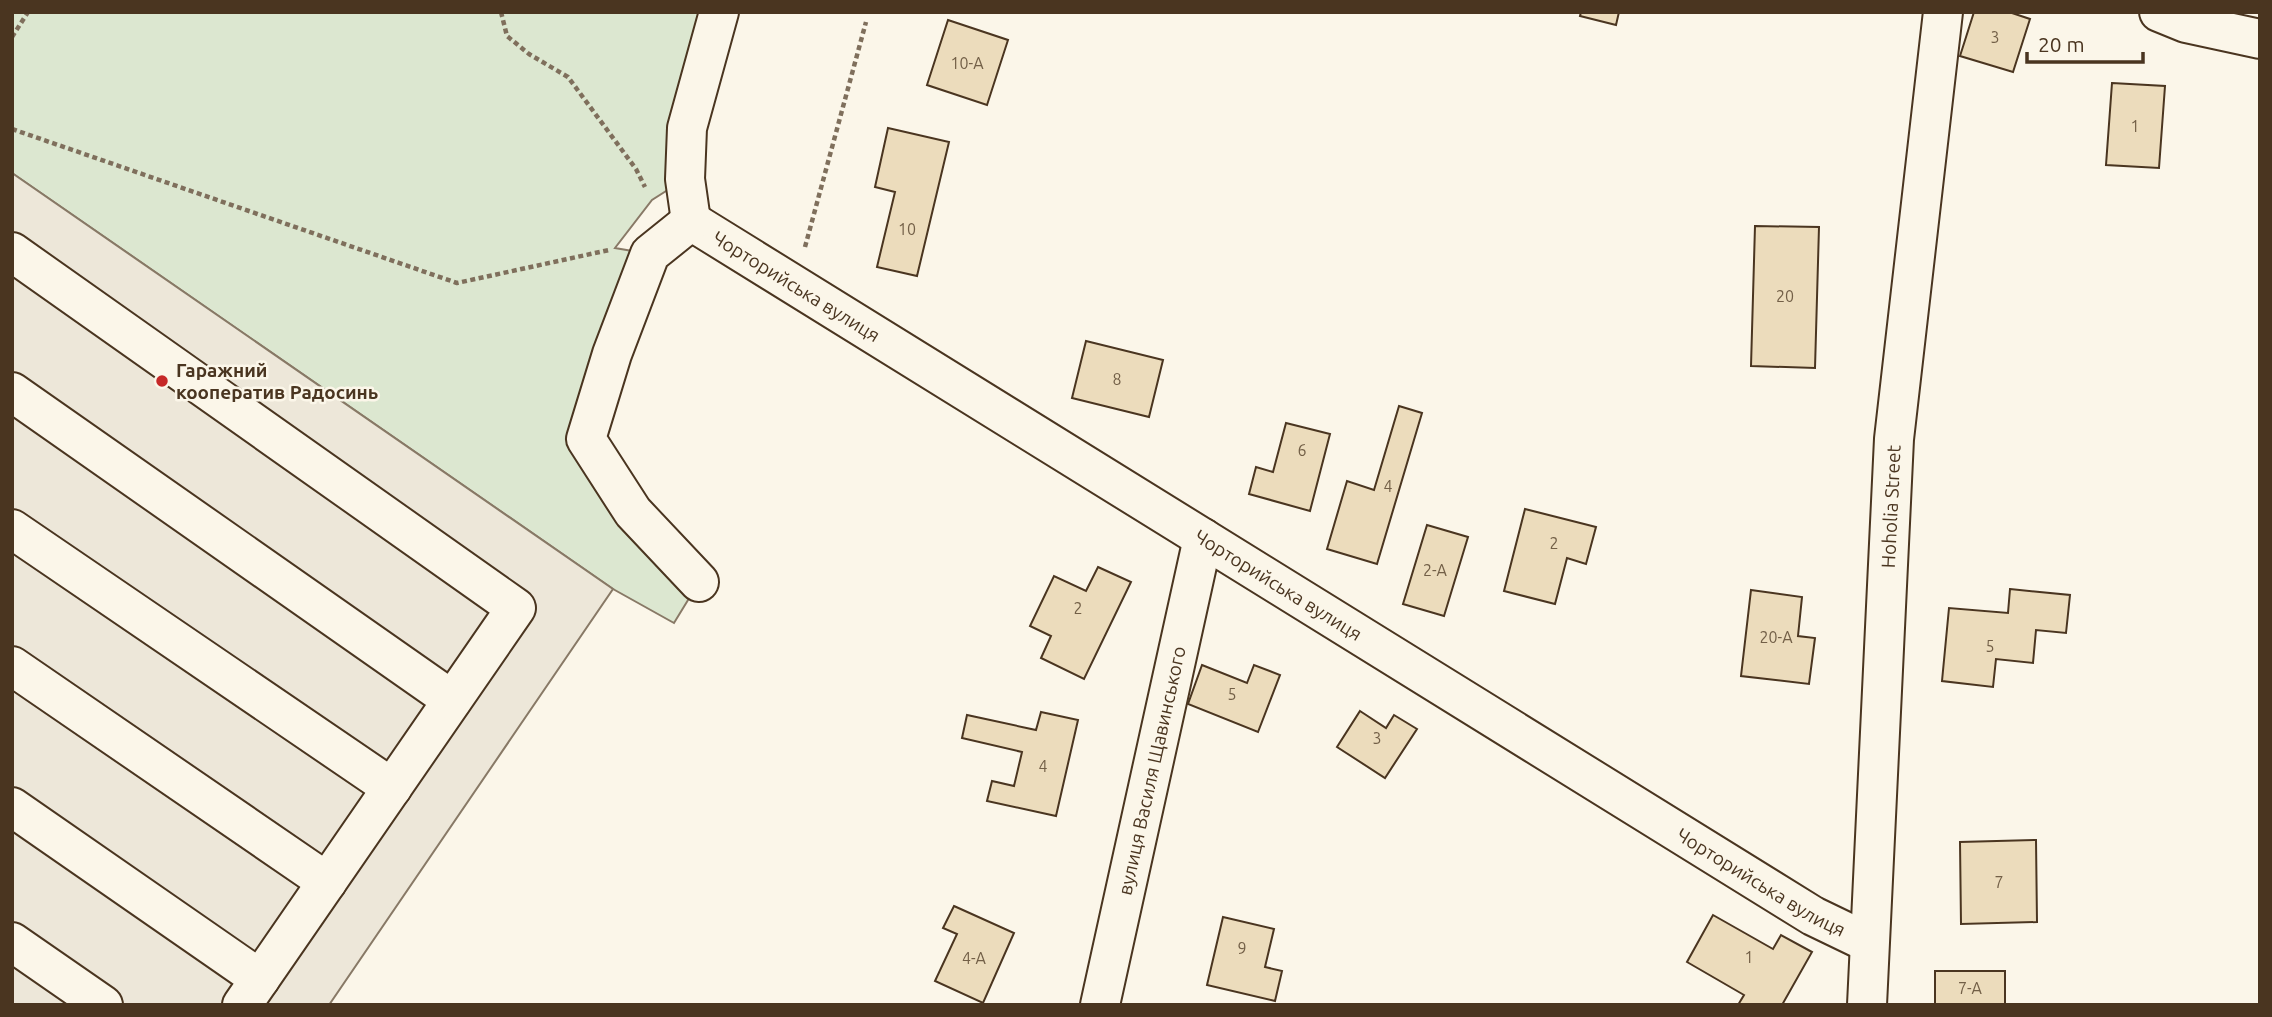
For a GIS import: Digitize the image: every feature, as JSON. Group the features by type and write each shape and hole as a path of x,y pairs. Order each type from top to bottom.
{"street":[{"path":"699,582 633,512 586,439 612,355 650,254 691,220 685,179 687,128 719,12"},
{"name":"Hoholia Street","path":"1867,1005 1894,439 1944,12"},
{"path":"2159,12 2186,23 2260,39"},
{"name":"Чорторийська вулиця","path":"691,220 1813,916 1869,943"},
{"path":"12,252 516,608 251,992 12,807"},
{"path":"12,392 452,700"},
{"path":"12,529 392,788"},
{"name":"вулиця Василя Щавинського","path":"1100,1005 1203,538"},
{"path":"12,666 327,882"},
{"path":"12,942 103,1005"}],"path":[{"path":"12,37 28,12"},
{"path":"501,12 507,36 529,54 568,77 636,169 652,200 685,179"},
{"path":"794,285 866,22"},
{"path":"12,129 457,283 615,248"}],"green space":[{"path":"12,12 719,12 685,179 652,200 615,248 650,254 586,439 699,582 674,623 613,589 12,173"}],"shaded area":[{"name":"Гаражний кооператив Радосинь","path":"12,173 613,589 329,1005 12,1005"}],"building":[{"path":"1581,12 1619,12 1616,25 1580,16"},
{"path":"1974,12 2009,12 2030,19 2013,72 1960,56"},
{"path":"948,20 1008,40 987,105 927,85"},
{"path":"2112,83 2165,86 2159,168 2106,165"},
{"path":"888,128 949,142 917,276 877,267 895,192 875,187"},
{"path":"1755,226 1819,227 1815,368 1751,366"},
{"path":"1086,341 1163,360 1149,417 1072,398"},
{"path":"1399,406 1422,413 1377,564 1327,549 1347,481 1374,490"},
{"path":"1286,423 1330,434 1310,511 1249,494 1256,467 1273,472"},
{"path":"1525,509 1596,527 1586,564 1567,558 1555,604 1504,591"},
{"path":"1427,525 1468,537 1444,616 1403,604"},
{"path":"1098,567 1131,582 1084,679 1041,658 1051,636 1030,626 1054,576 1086,591"},
{"path":"2010,589 2070,595 2066,633 2036,630 2033,663 1996,659 1993,687 1942,681 1949,608 2008,613"},
{"path":"1751,590 1802,597 1798,636 1815,638 1809,684 1741,676"},
{"path":"1202,665 1247,683 1254,665 1280,675 1258,732 1188,704"},
{"path":"1360,711 1386,728 1394,715 1417,729 1385,778 1337,747"},
{"path":"1041,712 1078,720 1056,816 987,801 992,781 1014,786 1022,752 962,738 967,715 1036,730"},
{"path":"2036,840 2037,922 1961,924 1960,842"},
{"path":"954,906 1014,933 983,1003 935,981 957,934 943,928"},
{"path":"1713,915 1773,949 1781,935 1812,952 1782,1005 1738,1005 1744,995 1687,962"},
{"path":"1223,917 1274,929 1265,967 1282,971 1275,1001 1207,985"},
{"path":"1935,971 2005,971 2005,1005 1935,1005"}],"place":[{"name":"Гаражний кооператив Радосинь","path":"162,381"}]}
